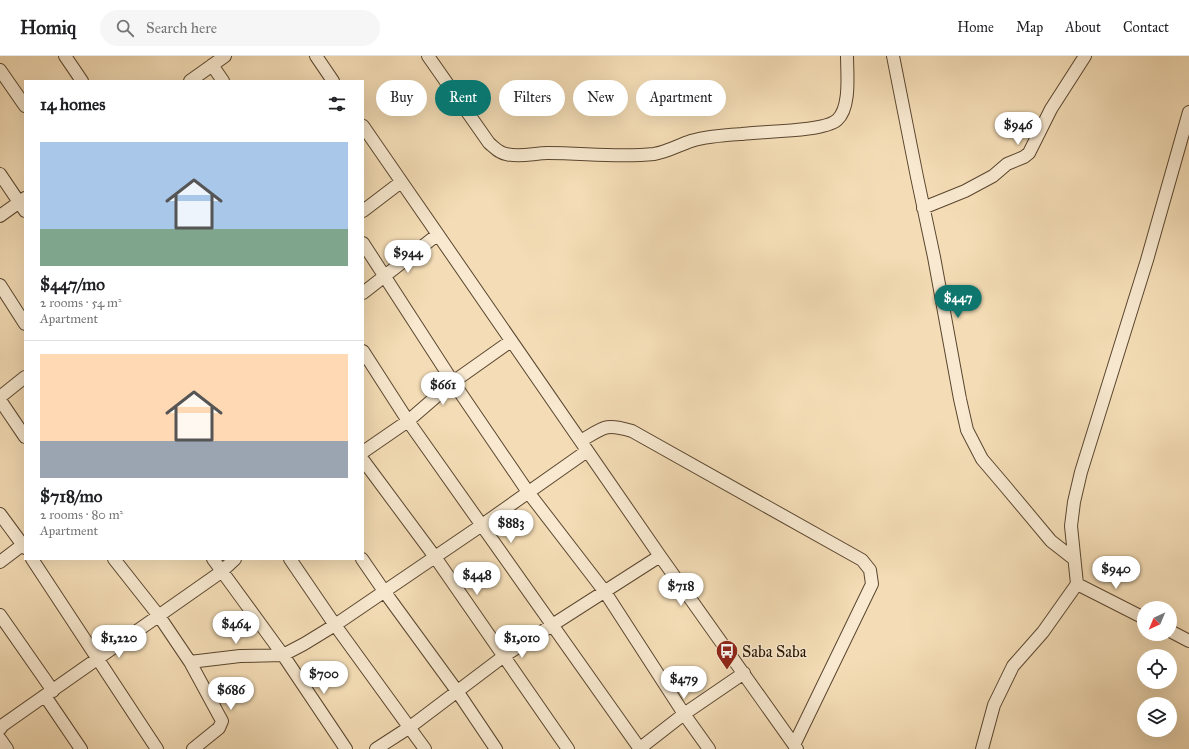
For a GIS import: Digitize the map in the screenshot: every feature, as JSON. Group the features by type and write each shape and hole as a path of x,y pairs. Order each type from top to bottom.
{"street":[{"path":"64,56 81,80"},
{"path":"191,80 225,56"},
{"path":"316,56 332,80"},
{"path":"428,56 487,139 500,152 512,155 548,153 619,156 658,153 702,139 744,133 797,130 830,124 842,115 847,102 847,56"},
{"path":"893,56 934,257 967,430 982,458 1050,541 1074,559"},
{"path":"923,208 965,191 993,176 1007,164 1029,153 1051,109 1084,56"},
{"path":"212,65 222,80"},
{"path":"0,70 24,105"},
{"path":"982,749 994,705 1013,666 1042,632 1077,584 1071,526 1074,502 1081,472 1147,260 1189,112"},
{"path":"190,662 247,656 283,655 304,644 335,625 482,525 528,492 584,446 603,428 613,426 632,431 862,560 870,570 872,584 796,747 660,556 584,446 437,235 364,127"},
{"path":"0,174 23,204 0,216"},
{"path":"364,209 401,182"},
{"path":"364,292 437,235"},
{"path":"364,245 453,382 528,492 606,592 684,714 709,749"},
{"path":"0,286 24,322"},
{"path":"364,451 408,421 453,382 511,342"},
{"path":"364,353 408,421 640,749 684,714 744,673"},
{"path":"0,397 24,378"},
{"path":"0,400 24,436"},
{"path":"364,461 435,557 568,749"},
{"path":"0,514 24,545 0,562"},
{"path":"376,749 410,727 504,656 660,556"},
{"path":"33,560 97,660 157,749"},
{"path":"115,560 159,616 190,662 222,721 219,728 193,749"},
{"path":"214,560 283,655 346,749"},
{"path":"1,725 49,694 97,660 221,572 234,560"},
{"path":"291,560 335,625 425,749"},
{"path":"363,560 457,691 496,749"},
{"path":"1077,584 1137,614"},
{"path":"0,615 81,749"},
{"path":"1177,635 1189,641"},
{"path":"0,739 7,749"}],"place":[{"name":"Saba Saba","path":"727,670"}]}
